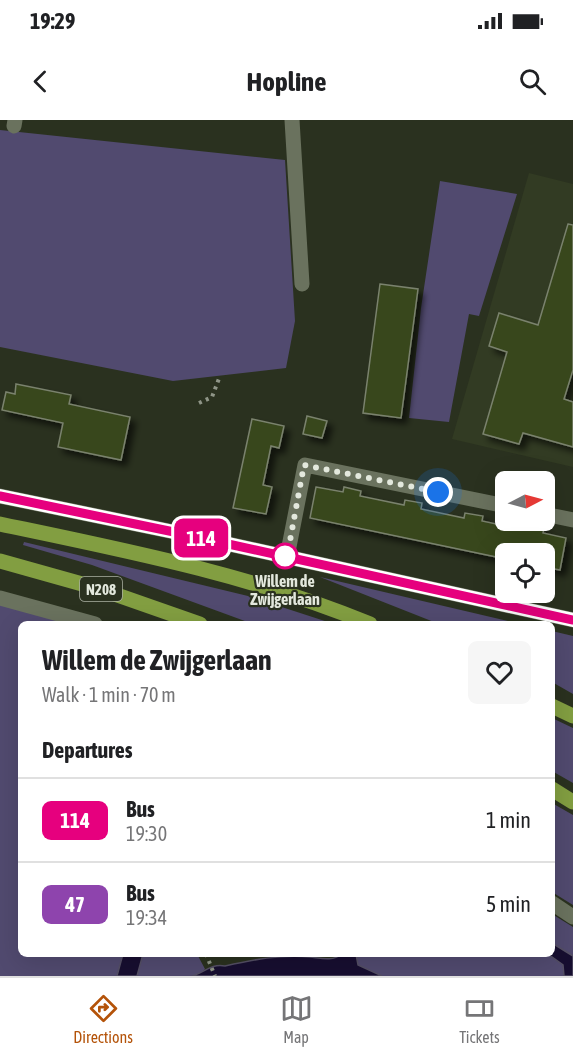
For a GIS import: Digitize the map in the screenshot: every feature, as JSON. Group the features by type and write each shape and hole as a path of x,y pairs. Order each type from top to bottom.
{"main road":[{"path":"0,524 106,546 239,580 325,606 362,621"},
{"name":"N208","path":"0,561 100,589 191,621"},
{"path":"555,707 573,716"},
{"path":"555,791 573,802"}],"street":[{"path":"292,120 302,284"},
{"path":"287,557 304,465 495,504"},
{"path":"0,496 571,619 573,603"},
{"path":"555,516 573,520"},
{"path":"0,597 84,621"},
{"path":"555,905 573,917"}],"path":[{"path":"199,403 212,397 220,376"},
{"path":"207,957 215,976"}],"shaded area":[{"path":"0,130 285,160 295,321 286,368 173,381 0,347"},
{"path":"529,173 573,184 573,467 452,439"},
{"path":"440,181 517,194 479,316 469,314 449,422 409,418 421,308"},
{"path":"24,542 248,596 325,621 245,621 92,565 23,545"},
{"path":"320,577 508,621 431,621"},
{"path":"0,602 73,621 18,621 18,957 122,957 117,976 0,976"},
{"path":"555,632 573,636 573,694 555,684"},
{"path":"555,719 573,728 573,783 555,773"},
{"path":"555,805 573,815 573,905 555,894"},
{"path":"555,916 573,927 573,956 555,945"},
{"path":"555,945 573,956 573,976 564,976 563,965 552,957 555,957"},
{"path":"122,957 142,957 137,976 117,976"},
{"path":"142,957 199,957 205,969 199,975 192,976 137,976"},
{"path":"357,957 552,957 563,965 564,976 382,976 358,965"},
{"path":"357,957 358,965 382,976 192,976 220,965 267,958"}],"building":[{"path":"568,224 573,225 573,370 564,399 573,402 573,447 523,433 519,444 483,434 507,352 489,346 499,313 538,325"},
{"path":"380,284 418,289 401,418 363,413"},
{"path":"16,384 71,395 69,404 130,417 121,460 58,447 63,423 2,410 6,392 15,394"},
{"path":"307,416 327,421 322,438 303,434"},
{"path":"252,419 284,426 279,448 271,446 263,485 272,487 266,514 233,508"},
{"path":"316,487 343,492 344,487 361,491 360,496 404,505 405,500 422,503 421,509 464,518 465,513 483,516 482,521 495,524 495,531 543,531 543,533 566,538 560,570 555,569 555,543 495,543 495,557 310,518"}],"bus line":[{"name":"114","path":"0,496 573,620"}],"place":[{"name":"Willem de Zwijgerlaan","path":"285,556"}],"route":[{"path":"285,556 287,557 304,465 438,492"}]}
